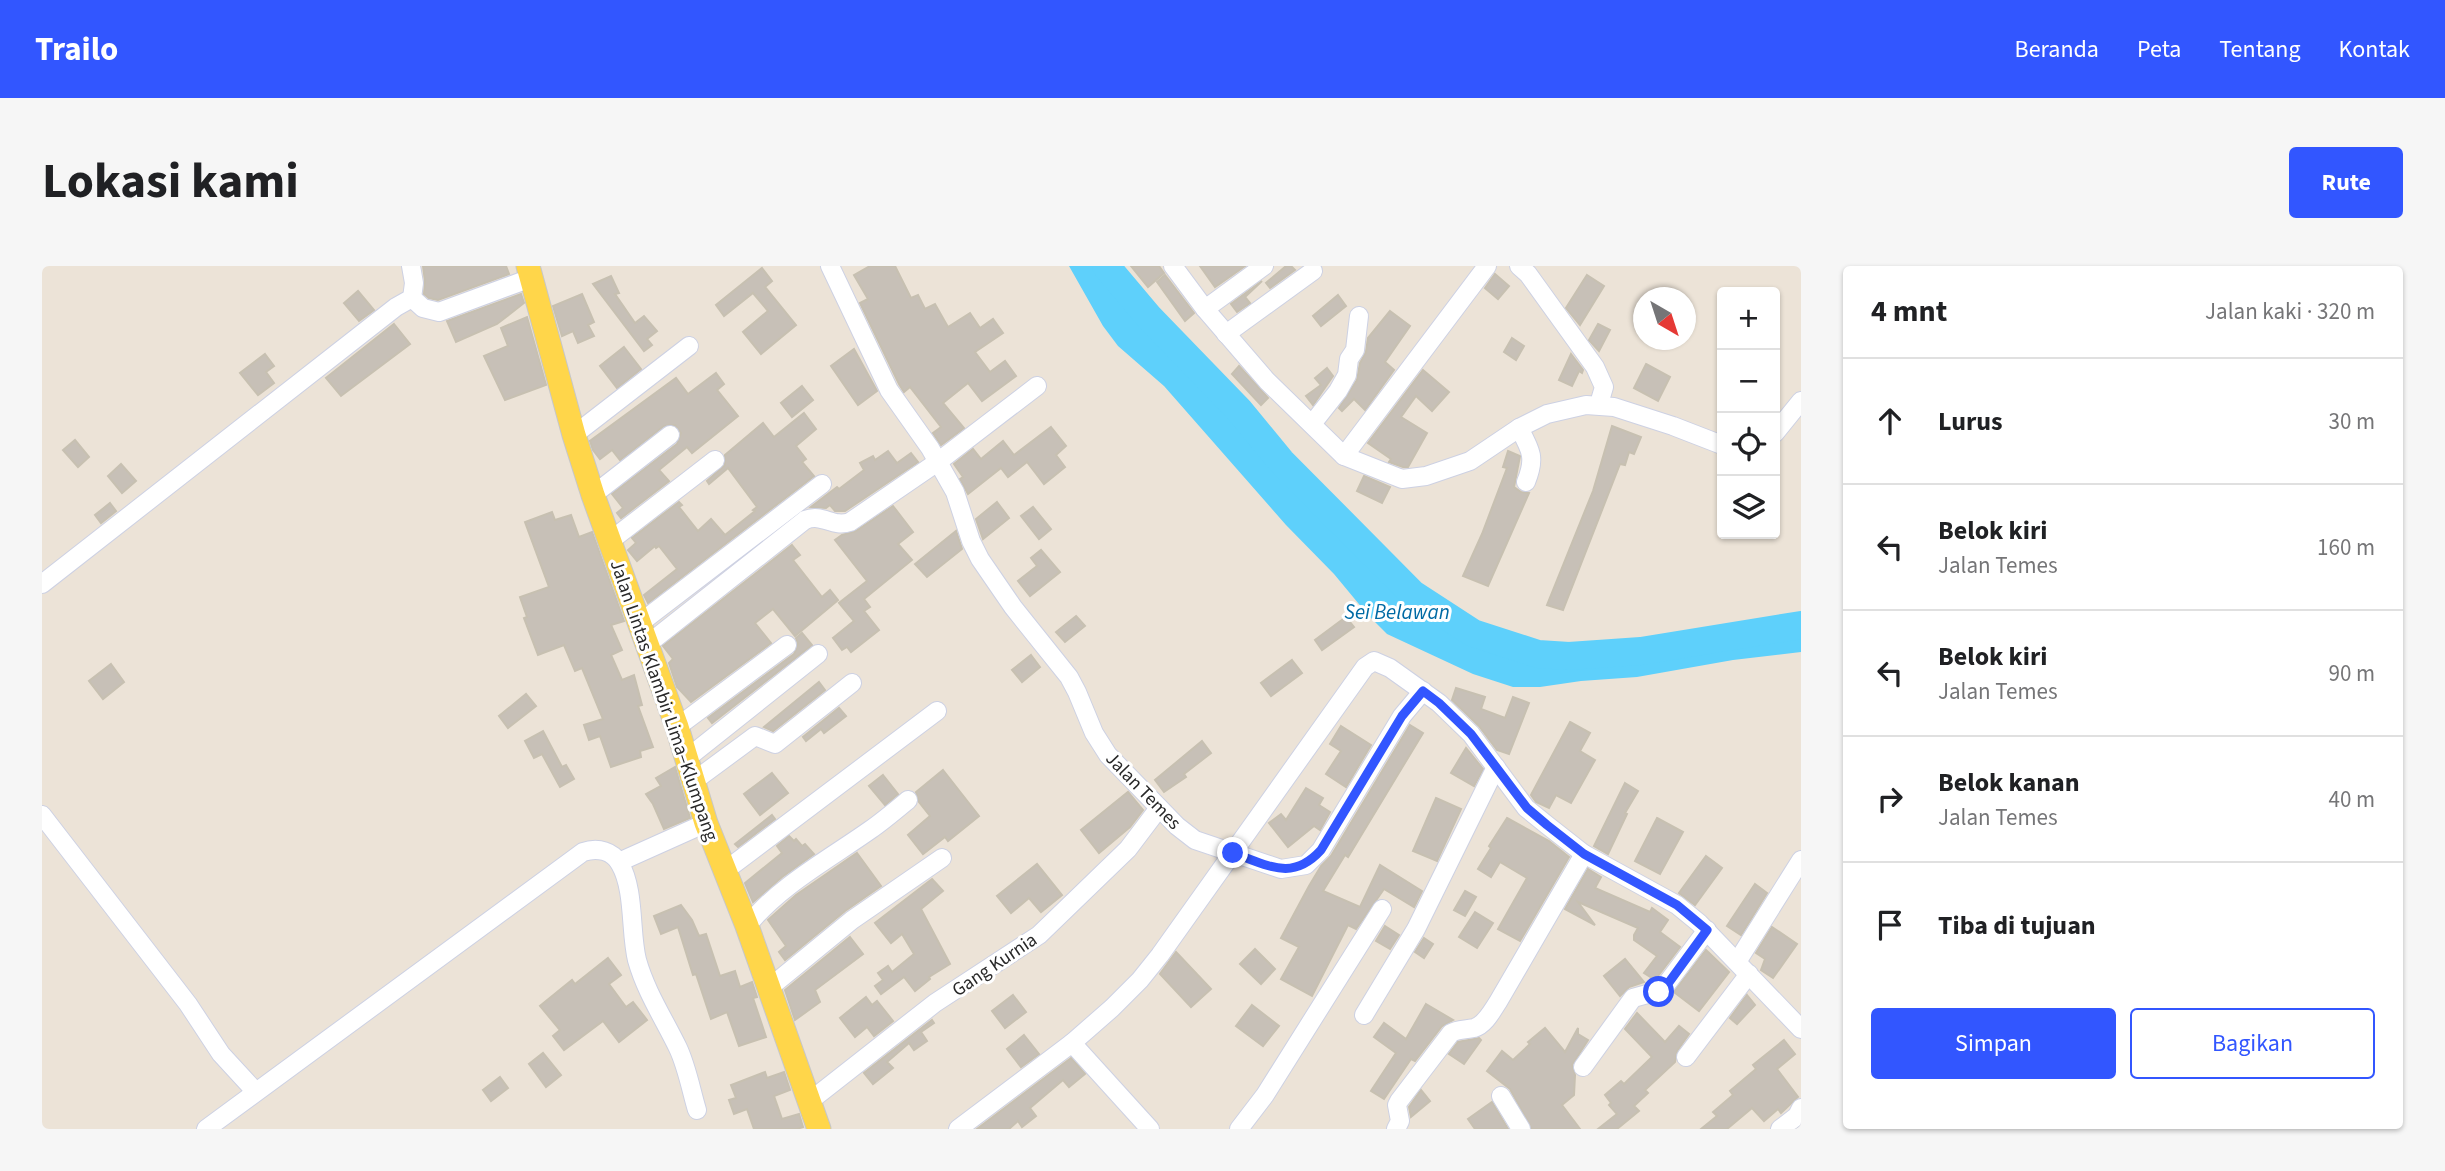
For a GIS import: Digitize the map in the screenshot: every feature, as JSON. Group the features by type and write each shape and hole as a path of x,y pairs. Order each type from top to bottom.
{"main road":[{"name":"Jalan Lintas Klambir Lima–Klumpang","path":"530,272 593,495 677,727 706,823 747,926 819,1129"}],"street":[{"path":"411,266 414,283 412,298"},
{"name":"Jalan Temes","path":"830,266 889,390 939,461 955,492 971,541 980,559 1013,607 1069,677 1102,746 1159,807 1195,840 1281,869 1306,865 1321,850 1402,716 1423,691"},
{"path":"1205,309 1264,266"},
{"path":"1344,456 1488,266"},
{"path":"1178,268 1205,309 1268,382 1344,456 1402,479 1414,479 1470,461 1519,428 1547,414 1572,407 1599,404 1614,407 1717,444"},
{"path":"1527,269 1595,367 1604,387 1599,404"},
{"path":"1226,334 1313,271"},
{"path":"412,298 423,308 439,312 530,272"},
{"path":"42,584 396,307 412,298"},
{"path":"1312,424 1347,375 1349,359 1355,350 1359,316"},
{"path":"574,435 689,346"},
{"path":"644,634 805,520 815,516 842,525 850,522 939,461 1037,386"},
{"path":"1780,427 1801,401"},
{"path":"1519,428 1533,458 1533,466 1526,482"},
{"path":"593,495 670,435"},
{"path":"610,541 715,460"},
{"path":"644,634 822,484"},
{"path":"677,727 787,645"},
{"path":"690,770 818,654"},
{"path":"958,1129 1072,1043 1140,980 1370,663 1379,662 1439,703 1471,734 1527,808 1584,854 1677,905 1707,930 1801,1029"},
{"path":"690,770 755,736 771,744 780,741 852,683"},
{"path":"726,870 937,711"},
{"path":"1364,1015 1429,905 1496,767"},
{"path":"747,926 758,912 795,883 908,800"},
{"name":"Gang Kurnia","path":"810,1101 935,1003 1039,935 1128,849 1159,807"},
{"path":"42,815 188,1003 221,1054 255,1091"},
{"path":"619,862 706,823"},
{"path":"206,1129 583,852 597,849 611,853 623,871 632,915 636,957 645,984 679,1051 697,1110"},
{"path":"1396,1129 1400,1121 1396,1105 1451,1033 1477,1027 1485,1020 1584,854"},
{"path":"769,988 852,920 942,858"},
{"path":"1686,1057 1743,968 1801,860"},
{"path":"1239,1129 1265,1095 1382,909"},
{"path":"1583,1067 1633,998 1662,990 1707,930"},
{"path":"1072,1043 1150,1129"},
{"path":"1501,1096 1521,1129"},
{"path":"1780,1129 1797,1116 1801,1108"}],"water":[{"name":"Sei Belawan","path":"1069,266 1116,266 1170,346 1235,424 1351,534 1389,576 1455,626 1506,649 1559,663 1597,662 1721,645 1763,637 1801,623 1801,652 1733,660 1637,677 1540,687 1513,687 1473,674 1387,634 1286,525 1164,386 1118,346 1103,326"}],"building":[{"path":"423,266 506,266 509,274 438,300 424,294"},
{"path":"870,266 895,266 911,298 918,295 925,309 935,304 948,327 970,313 980,328 993,319 1003,333 975,352 990,372 1005,361 1016,376 982,401 968,383 943,403 964,428 941,445 933,433 941,427 910,387 904,392 860,303 868,299 854,275"},
{"path":"1131,266 1159,266 1164,273 1148,287"},
{"path":"1200,266 1245,266 1215,287"},
{"path":"1286,266 1295,270 1270,288 1266,283"},
{"path":"762,268 772,281 765,287 796,325 761,354 743,332 768,311 753,293 724,316 716,305"},
{"path":"1495,274 1509,286 1498,299 1485,288"},
{"path":"1165,275 1194,313 1185,321 1157,282"},
{"path":"1587,275 1604,286 1580,325 1566,308"},
{"path":"611,276 619,293 615,294 635,323 644,316 657,331 647,339 652,345 644,351 593,284"},
{"path":"1262,281 1245,297 1250,303 1237,312 1231,304"},
{"path":"358,291 374,310 359,321 344,303"},
{"path":"521,294 524,303 497,324 456,342 447,321"},
{"path":"582,294 594,322 588,325 594,336 578,343 573,331 562,336 553,306"},
{"path":"1338,295 1346,306 1321,326 1313,316"},
{"path":"1390,311 1410,326 1385,362 1394,370 1365,410 1354,399 1342,411 1339,408 1357,380 1368,338"},
{"path":"527,317 546,385 505,400 484,356 508,346 501,328"},
{"path":"394,324 410,344 341,396 326,378"},
{"path":"1598,324 1610,330 1599,351 1589,340"},
{"path":"1512,338 1524,346 1516,360 1504,352"},
{"path":"624,347 641,369 617,388 600,366"},
{"path":"854,349 877,391 858,405 831,366"},
{"path":"265,354 274,366 266,372 274,383 258,395 240,373"},
{"path":"1571,354 1583,370 1582,373 1579,371 1572,386 1559,380"},
{"path":"1646,364 1670,377 1658,401 1634,388"},
{"path":"1239,366 1268,398 1261,405 1232,374"},
{"path":"1327,368 1333,376 1313,405 1306,396 1321,385 1315,378"},
{"path":"1423,370 1449,392 1432,411 1416,396 1401,417 1427,433 1408,467 1403,467 1389,462 1391,459 1368,443"},
{"path":"716,373 724,384 717,390 738,416 692,453 687,447 659,470 669,481 621,518 617,513 623,508 612,494 677,444 681,433 675,425 664,426 620,460 612,450 600,459 590,441 676,378 688,394"},
{"path":"802,386 813,400 792,417 781,403"},
{"path":"804,413 816,429 796,446 806,459 802,462 814,476 648,603 644,595 677,569 659,546 655,546 637,561 628,550 636,543 632,538 679,502 682,505 679,507 698,531 711,519 725,535 757,507 728,468 709,484 707,481 725,465 725,455 763,423 774,437"},
{"path":"1612,426 1641,437 1634,454 1629,452 1625,465 1620,464 1563,610 1547,605 1593,491"},
{"path":"1051,427 1066,446 1056,455 1065,467 1044,484 1027,462 1008,477 1001,468 968,494 960,479 963,477 954,464 973,449 981,459 1003,441 1014,455"},
{"path":"75,440 89,457 78,467 63,450"},
{"path":"888,451 897,463 911,453 918,462 845,511 835,511 830,505 826,508 811,507 864,470 860,463 873,456 875,460"},
{"path":"1508,451 1520,456 1514,487 1529,493 1488,586 1463,576 1507,468 1503,467"},
{"path":"121,464 136,481 122,493 108,476"},
{"path":"1364,476 1390,487 1382,503 1357,491"},
{"path":"997,502 1009,518 983,539 976,519"},
{"path":"110,503 116,511 101,523 95,515"},
{"path":"893,506 913,532 898,544 912,560 864,599 870,607 864,611 879,630 851,652 847,647 842,650 833,638 854,621 839,603 867,581 835,540 856,531"},
{"path":"1033,507 1051,529 1039,539 1021,516"},
{"path":"552,512 555,520 571,515 579,537 592,532 624,621 611,625 622,650 611,655 622,680 634,675 642,705 638,706 653,747 640,751 641,757 611,767 600,736 589,740 584,725 603,719 582,668 575,671 564,645 538,655 524,618 527,617 520,597 549,587 525,522"},
{"path":"956,531 962,549 927,577 915,564"},
{"path":"792,545 800,555 793,560 822,597 830,590 838,600 795,636 773,609 755,623 771,643 691,702 677,687 669,663 673,659 663,646"},
{"path":"1041,550 1060,572 1030,596 1018,581 1037,566 1031,558"},
{"path":"1076,616 1085,626 1065,642 1056,632"},
{"path":"1346,617 1354,627 1322,650 1315,640"},
{"path":"802,633 812,645 712,723 708,718 794,654 798,644 796,638"},
{"path":"1031,655 1040,667 1022,682 1012,670"},
{"path":"1292,660 1302,673 1271,696 1261,683"},
{"path":"111,664 124,682 103,699 89,681"},
{"path":"819,682 825,690 773,731 764,727"},
{"path":"1456,688 1485,697 1481,709 1505,718 1513,697 1529,703 1509,754 1497,750 1479,726 1452,700"},
{"path":"526,694 536,706 508,728 499,716"},
{"path":"839,708 846,716 824,733 821,729 806,741 803,737"},
{"path":"1570,722 1590,733 1580,751 1595,760 1571,803 1556,795 1549,808 1536,802 1531,795"},
{"path":"1410,725 1423,733 1348,857 1345,855 1323,891 1360,907 1380,865 1422,891 1414,907 1384,889 1356,929 1348,925 1312,996 1281,979 1299,947 1281,938 1321,866 1331,856"},
{"path":"1341,726 1371,745 1346,787 1326,774 1341,751 1330,744"},
{"path":"543,731 562,767 566,765 574,779 560,787 542,754 534,758 525,741"},
{"path":"1202,741 1211,753 1184,774 1186,777 1164,792 1155,780"},
{"path":"1466,748 1483,769 1474,786 1451,773"},
{"path":"675,767 690,818 664,829 646,794 661,786 656,778"},
{"path":"943,770 979,816 948,841 945,837 923,854 908,835 930,816 919,802 916,792"},
{"path":"772,773 788,793 760,815 744,794"},
{"path":"883,775 898,794 885,805 869,786"},
{"path":"1625,783 1638,791 1625,813 1627,814 1608,854 1594,846"},
{"path":"1306,788 1323,798 1319,805 1330,812 1320,830 1314,826 1288,847 1269,823 1281,814 1286,820"},
{"path":"1128,792 1143,810 1130,827 1099,853 1081,830"},
{"path":"1436,798 1461,809 1437,861 1413,851"},
{"path":"772,815 775,819 738,847 735,844"},
{"path":"1507,818 1549,841 1569,857 1520,941 1498,929 1527,878 1500,862 1491,877 1478,869"},
{"path":"1657,818 1683,832 1660,874 1635,861"},
{"path":"789,836 802,846 805,844 814,854 753,902 745,883 782,853 777,846"},
{"path":"857,853 881,886 845,911 785,960 779,952 786,946 768,920 796,895"},
{"path":"1706,856 1722,868 1695,905 1679,893"},
{"path":"1037,864 1062,895 1041,912 1029,898 1011,913 997,896"},
{"path":"1588,869 1601,877 1595,888 1650,912 1652,908 1668,920 1660,932 1680,947 1655,980 1644,973 1657,956 1634,940 1638,928 1578,902 1595,925 1565,909"},
{"path":"932,879 943,891 921,909 950,964 929,977 930,979 915,991 904,977 881,994 875,986 883,980 878,973 888,966 892,972 914,954 902,934 891,943 875,923"},
{"path":"1755,884 1767,893 1741,935 1727,926"},
{"path":"1465,891 1476,897 1465,916 1454,910"},
{"path":"681,905 699,936 706,934 720,976 735,971 740,987 752,982 757,997 753,998 766,1037 739,1046 727,1012 711,1019 678,927 661,934 654,916"},
{"path":"1475,912 1493,923 1477,948 1459,937"},
{"path":"1385,926 1399,935 1390,949 1376,941"},
{"path":"1772,927 1797,944 1773,978 1761,970 1765,959 1756,953"},
{"path":"850,937 863,954 815,990 820,1002 795,1020 785,990"},
{"path":"1424,938 1433,944 1424,958 1415,952"},
{"path":"1255,949 1275,969 1261,984 1240,964"},
{"path":"1706,950 1729,972 1699,1011 1674,992"},
{"path":"1176,952 1211,989 1191,1007 1160,974"},
{"path":"608,958 621,975 609,984 626,1007 633,1002 647,1020 619,1042 603,1021 564,1050 553,1036 560,1030 540,1006 572,980 575,984"},
{"path":"1625,959 1644,982 1629,987 1620,996 1604,976"},
{"path":"1013,995 1026,1012 1005,1028 992,1011"},
{"path":"1747,995 1755,1005 1737,1024 1730,1018"},
{"path":"866,997 872,1005 877,1001 893,1021 874,1036 867,1027 855,1037 840,1018"},
{"path":"1426,1004 1453,1020 1442,1026 1415,1061 1411,1059 1384,1099 1371,1091 1396,1053 1374,1037 1384,1023 1406,1039"},
{"path":"1252,1005 1279,1026 1263,1046 1236,1026"},
{"path":"1637,1013 1665,1042 1679,1026 1689,1034 1677,1051 1675,1062 1645,1090 1648,1093 1634,1106 1639,1111 1617,1129 1598,1129 1617,1114 1605,1095 1621,1081 1624,1084 1652,1057 1625,1029"},
{"path":"932,1020 934,1023 921,1032 927,1041 914,1050 909,1043 887,1062 893,1068 873,1084 864,1073"},
{"path":"1545,1028 1565,1052 1578,1028 1578,1034 1588,1040 1572,1065 1575,1075 1574,1095 1562,1105 1580,1129 1532,1129 1510,1089 1487,1071 1502,1051 1513,1060 1530,1044 1528,1042"},
{"path":"1024,1035 1039,1054 1021,1067 1007,1049"},
{"path":"1479,1038 1481,1040 1464,1064 1449,1054 1458,1042"},
{"path":"1784,1040 1795,1054 1777,1069 1798,1097 1781,1113 1778,1109 1764,1121 1752,1108 1727,1129 1701,1129 1717,1116 1713,1112 1733,1095 1730,1091 1756,1069 1753,1065"},
{"path":"543,1053 561,1075 546,1087 529,1064"},
{"path":"1071,1058 1085,1074 1069,1087 1063,1080 1030,1108 1036,1116 1022,1127 1018,1121 1009,1129 977,1129"},
{"path":"765,1072 767,1078 784,1072 790,1090 774,1096 782,1119 799,1114 803,1127 754,1129 747,1109 734,1114 729,1100 736,1098 731,1085"},
{"path":"500,1077 508,1088 491,1101 483,1090"},
{"path":"1421,1090 1430,1101 1411,1117 1409,1107"},
{"path":"1492,1102 1508,1129 1475,1129 1468,1119"}],"waterway":[{"name":"Sei Belawan","path":"1106,266 1149,317 1239,410 1281,461 1413,594 1473,633 1538,654 1569,656 1641,651 1801,625"}],"route":[{"path":"1233,853 1281,869 1306,865 1321,850 1402,716 1423,691 1471,734 1527,808 1547,825 1584,854 1677,905 1707,930 1659,992"}]}
